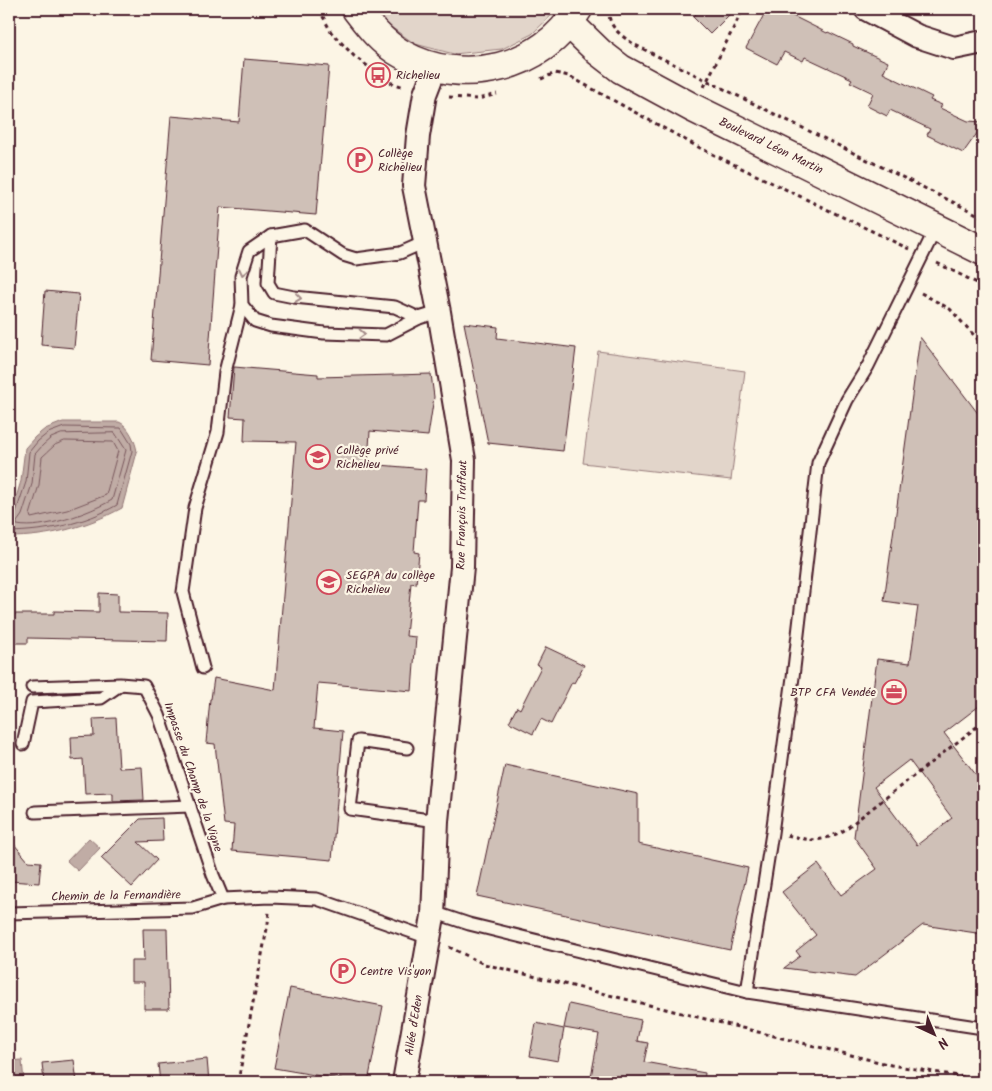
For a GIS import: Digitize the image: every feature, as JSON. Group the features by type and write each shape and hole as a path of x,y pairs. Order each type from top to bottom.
{"main road":[{"path":"356,9 372,31 401,54 435,68 472,72 509,65 542,48 574,16"},
{"name":"Boulevard Léon Martin","path":"574,16 599,52 621,69 693,108 983,251"}],"street":[{"path":"866,9 917,36 954,48 983,42"},
{"name":"Rue François Truffaut","path":"429,938 433,912 437,821 462,567 464,460 429,315 425,242 414,186 418,136 425,94 435,68"},
{"name":"Allée d'Eden","path":"404,1082 429,938"}],"lane":[{"path":"747,992 772,832 793,677 818,463 847,400 868,366 936,228"},
{"path":"203,668 183,592 195,508 218,432 224,372 242,305 241,276 249,251 271,236 305,230 343,255 356,259 400,254 425,242"},
{"path":"271,236 268,283 274,293 294,298 395,307 429,315"},
{"path":"242,305 255,321 271,326 324,333 386,335 429,315"},
{"path":"23,744 32,702 101,698 120,684"},
{"name":"Impasse du Champ de la Vigne","path":"32,687 120,684 144,686 159,715 213,875 223,899"},
{"path":"407,748 358,741 350,809 437,821"},
{"path":"35,812 190,806"},
{"name":"Chemin de la Fernandière","path":"9,912 193,908 223,899 270,897 317,899 429,938"},
{"path":"433,912 469,924 747,992 983,1028"}],"path":[{"path":"319,9 331,32 354,56 389,82 425,94 478,100 501,93"},
{"path":"609,9 608,15 614,30 635,45 983,217"},
{"path":"693,108 743,9"},
{"path":"540,79 555,73 569,76 700,148 983,286"},
{"path":"907,285 950,309 983,345"},
{"path":"772,832 811,840 825,840 843,831 983,722"},
{"path":"238,1082 268,922 270,897"},
{"path":"429,938 484,964 891,1065 983,1080"}],"shaded area":[{"path":"375,9 558,9 532,34 502,49 454,54 415,44 381,20"},
{"path":"598,351 745,371 731,480 583,463"}],"water":[{"path":"63,422 119,422 128,430 137,452 122,508 95,521 67,530 24,537 9,537 9,521 21,481 25,448 45,429"},
{"path":"89,838 100,848 78,871 67,861"},
{"path":"22,1060 24,1082 11,1082 9,1061"}],"building":[{"path":"701,9 735,9 710,34 693,17"},
{"path":"767,9 779,9 888,62 883,73 932,97 930,100 942,105 940,108 968,121 983,122 983,125 963,153 927,135 930,129 890,110 887,116 867,106 873,93 850,82 852,79 805,57 803,61 784,52 777,64 746,48"},
{"path":"244,59 329,66 316,215 220,207 208,365 151,360 171,116 239,122"},
{"path":"45,291 79,294 74,348 41,345"},
{"path":"464,323 498,327 497,338 576,348 563,451 488,443"},
{"path":"920,337 983,420 983,703 944,733 983,784 983,934 923,925 855,977 784,968 800,956 796,951 816,935 782,892 818,864 841,895 877,869 854,837 877,659 910,663 918,606 884,601","holes":["909,760 952,818 917,845 874,787"]},
{"path":"234,367 318,374 318,377 431,374 434,397 428,436 370,431 368,464 426,469 424,500 418,500 414,552 419,553 416,584 411,583 406,636 416,637 412,691 318,683 314,728 343,731 332,860 232,851 234,825 224,824 215,744 206,743 214,678 275,690 296,442 244,441 245,418 230,417"},
{"path":"99,593 118,594 118,612 168,613 167,641 28,638 28,643 9,643 9,614 54,614 54,611 99,612"},
{"path":"546,647 584,665 574,683 572,682 551,724 541,719 533,734 509,722 517,707 520,709 541,667 537,665"},
{"path":"116,718 119,768 142,767 144,800 113,801 113,793 85,794 83,759 72,760 71,737 94,736 93,719"},
{"path":"505,765 638,794 638,844 748,868 730,950 477,896"},
{"path":"162,818 163,841 138,842 157,860 132,887 101,858 140,819"},
{"path":"9,838 28,861 41,862 39,883 9,881"},
{"path":"143,929 167,929 169,1009 144,1009 144,982 131,982 131,961 144,961"},
{"path":"290,988 383,1006 368,1082 355,1082 274,1068"},
{"path":"569,1004 641,1020 637,1041 648,1043 644,1062 705,1073 704,1082 590,1082 599,1034 564,1028"},
{"path":"536,1023 564,1029 558,1061 530,1056"},
{"path":"207,1059 209,1082 160,1082 158,1064"},
{"path":"74,1060 77,1082 44,1082 42,1063"}],"place":[{"name":"Richelieu","path":"378,75"},
{"name":"Collège Richelieu","path":"360,160"},
{"name":"Collège privé Richelieu","path":"318,457"},
{"name":"SEGPA du collège Richelieu","path":"329,582"},
{"name":"BTP CFA Vendée","path":"894,692"},
{"name":"Centre Vis'yon","path":"343,971"}]}
